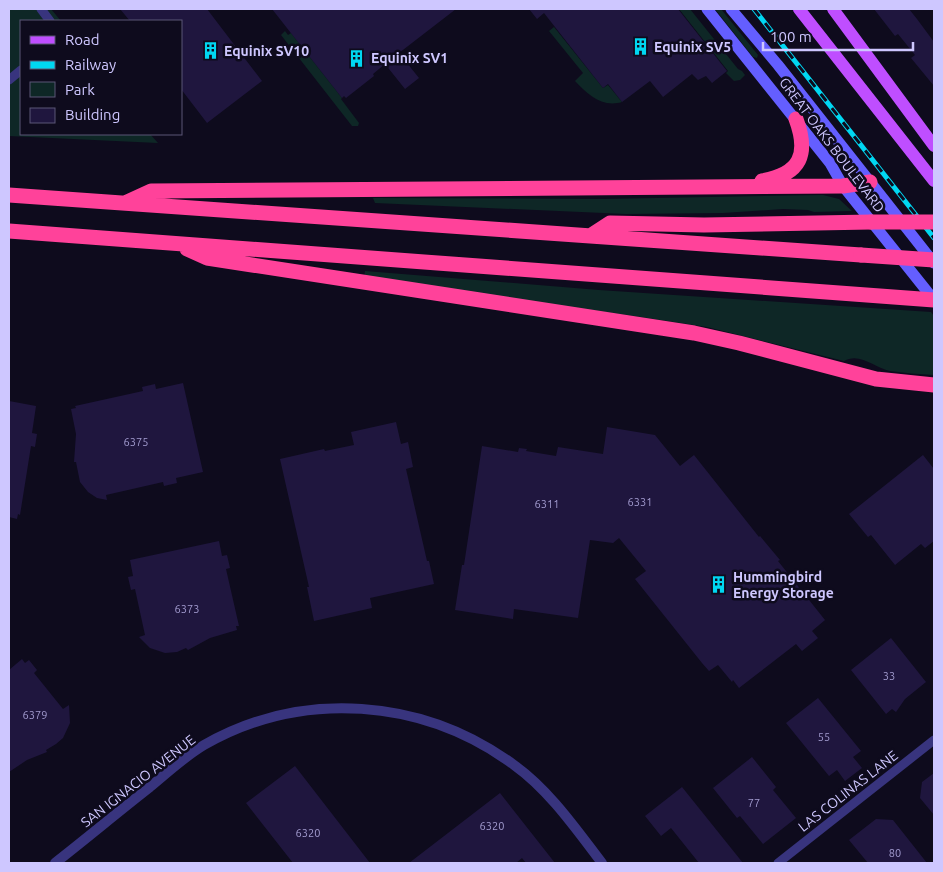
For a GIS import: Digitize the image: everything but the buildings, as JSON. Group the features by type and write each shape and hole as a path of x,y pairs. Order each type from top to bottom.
{"highway":[{"path":"734,186 771,179 784,174 794,166 802,152 803,143 796,119"},
{"path":"126,203 152,191 844,186 870,182"},
{"path":"9,195 861,254 934,262"},
{"path":"590,236 610,223 704,225 934,222"},
{"path":"9,231 934,300"},
{"path":"174,243 208,258 694,333 739,343 869,378 934,385"}],"main road":[{"name":"GREAT OAKS BOULEVARD","path":"707,9 796,119 830,163 844,186 934,300"},
{"name":"GREAT OAKS BOULEVARD","path":"731,9 778,65 934,262"},
{"path":"799,9 934,180"},
{"path":"833,9 934,146"}],"street":[{"path":"41,9 49,20"},
{"path":"9,80 20,71"},
{"name":"SAN IGNACIO AVENUE","path":"56,863 202,746 244,725 279,714 346,707 381,710 414,717 446,726 477,741 515,765 546,794 602,863"},
{"name":"LAS COLINAS LANE","path":"778,863 934,740"}],"green space":[{"path":"9,9 51,9 60,20 20,20 20,135 151,135 158,143 9,136"},
{"path":"679,9 690,9 738,69 745,75 740,80 734,81 726,73 728,71"},
{"path":"715,9 721,9 758,55 757,58 753,57"},
{"path":"554,27 603,88 608,85 622,102 608,103 596,99 575,81 583,73 549,31"},
{"path":"285,31 288,35 291,33 342,98 359,123 358,126 352,126 281,35"},
{"path":"823,195 839,199 852,211 814,212 783,209 723,213 626,214 375,203 373,198 603,199"},
{"path":"365,271 599,290 931,312 934,316 934,375 890,371 862,359 856,358 844,361 707,327 364,279"}],"railway":[{"path":"754,9 934,238"}],"place":[{"name":"Equinix SV5","path":"640,47"},
{"name":"Equinix SV10","path":"210,51"},
{"name":"Equinix SV1","path":"357,58"},
{"name":"Hummingbird Energy Storage","path":"719,585"}]}
